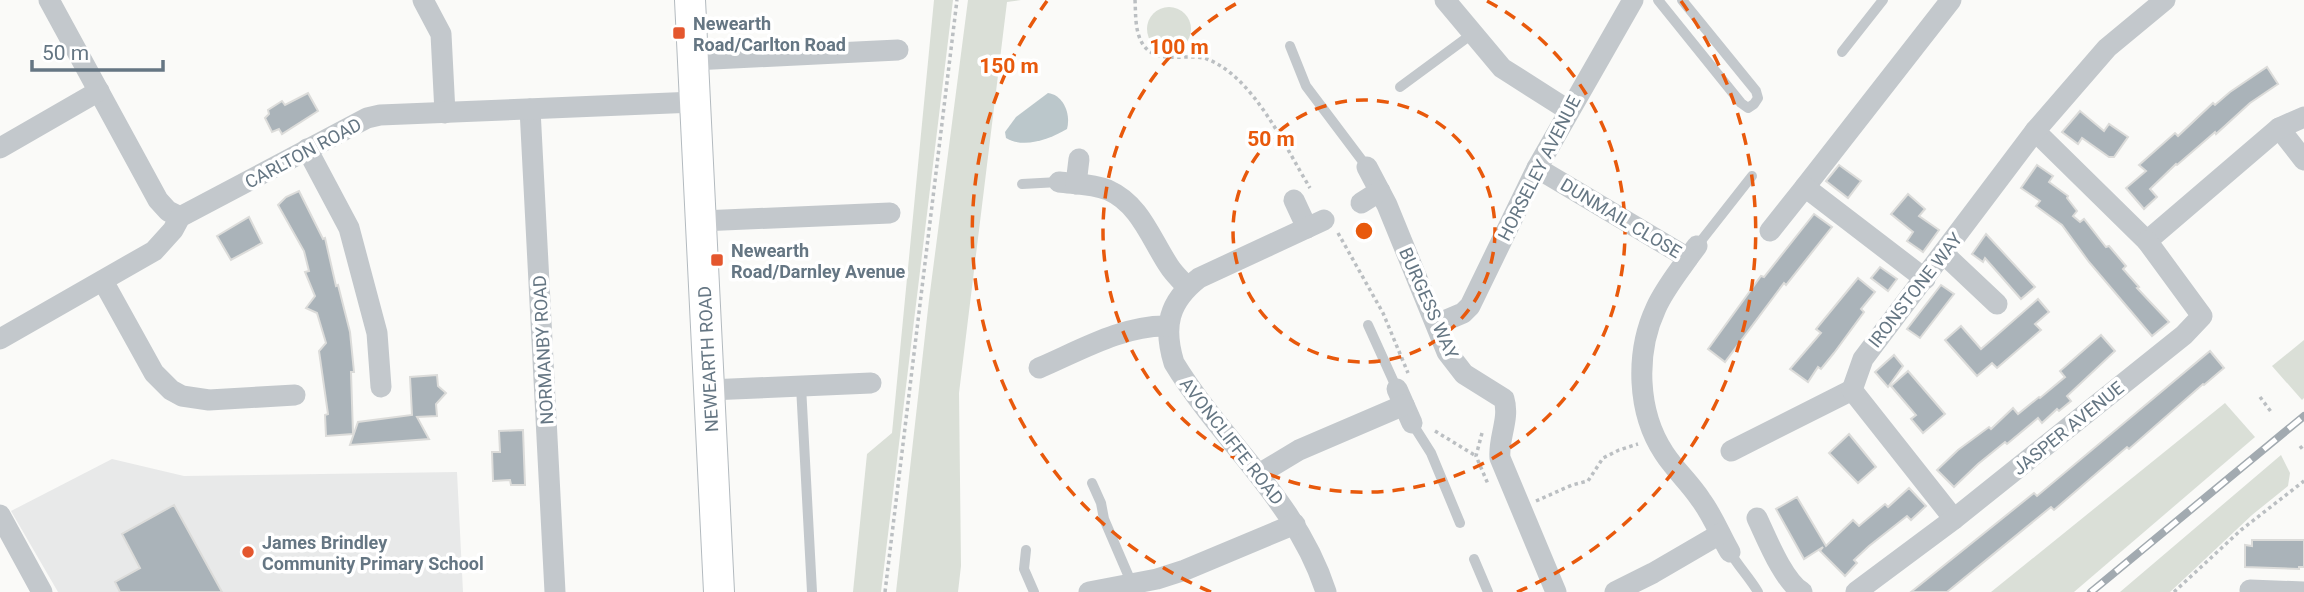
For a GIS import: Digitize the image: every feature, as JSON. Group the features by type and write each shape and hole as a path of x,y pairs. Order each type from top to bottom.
{"main road":[{"name":"NEWEARTH ROAD","path":"690,0 719,592"}],"street":[{"path":"49,0 158,200 168,211 180,217"},
{"path":"423,0 441,34 445,113"},
{"path":"1445,0 1502,68 1568,110"},
{"name":"HORSELEY AVENUE","path":"1437,324 1463,313 1470,306 1536,168 1633,0"},
{"path":"1770,231 1951,0"},
{"name":"IRONSTONE WAY","path":"1852,390 1863,359 2035,131 2107,48 2165,0"},
{"path":"693,60 897,50"},
{"path":"0,148 99,91"},
{"name":"CARLTON ROAD","path":"0,339 154,251 173,230 180,217 366,118 380,115 695,102"},
{"name":"NORMANBY ROAD","path":"530,109 555,592"},
{"path":"2035,131 2147,241 2279,128 2304,117"},
{"path":"2279,128 2304,160"},
{"path":"307,149 349,228 377,333 381,387"},
{"path":"1079,159 1067,183 1108,190 1131,206 1170,270 1187,287"},
{"name":"BURGESS WAY","path":"1367,167 1380,191 1447,352 1464,374 1504,399 1506,416 1500,458 1556,592"},
{"name":"DUNMAIL CLOSE","path":"1536,168 1693,252"},
{"path":"1805,187 1925,279"},
{"path":"1361,203 1380,191"},
{"path":"1053,370 1139,327 1167,326 1176,303 1187,287 1208,273 1315,224 1294,200"},
{"path":"701,221 890,213"},
{"name":"JASPER AVENUE","path":"1856,592 1954,519 2184,335 2202,316 2147,241"},
{"path":"1615,592 1725,543 1703,501 1676,470 1653,432 1642,383 1647,334 1661,299 1693,252"},
{"path":"1944,254 1997,304"},
{"path":"103,281 154,373 171,390 182,396 209,400 281,390"},
{"name":"AVONCLIFFE ROAD","path":"1167,326 1168,345 1179,371 1295,524 1312,557 1325,592"},
{"path":"709,390 871,382"},
{"path":"1731,451 1852,390 1954,519"},
{"path":"1259,474 1299,450 1404,406"},
{"path":"0,515 42,592"},
{"path":"1757,518 1779,562 1795,587 1802,592"},
{"path":"1089,592 1185,570 1295,524"},
{"path":"2250,590 2304,592"}],"lane":[{"path":"1658,0 1741,103 1748,108 1755,104 1758,98 1756,91 1682,0"},
{"path":"1842,52 1883,0"},
{"path":"1400,87 1472,34"},
{"name":"BURGESS WAY","path":"1290,46 1306,86 1367,167"},
{"name":"DUNMAIL CLOSE","path":"1693,252 1752,176"},
{"path":"1022,184 1067,183"},
{"path":"1367,325 1404,406 1431,453 1460,523"},
{"path":"801,386 812,592"},
{"path":"1092,483 1132,584"},
{"path":"1725,543 1737,565 1747,573 1758,592"},
{"path":"1026,550 1024,569 1034,592"},
{"path":"1474,559 1488,592"}],"path":[{"path":"885,592 957,0"},
{"path":"2260,397 2272,412"},
{"path":"1521,508 1572,485 1588,481 1603,458 1639,444 1653,432"},
{"path":"2300,446 2304,451"},
{"path":"2174,592 2241,530 2304,481"}],"shaded area":[{"path":"934,0 953,0 881,592 853,592 867,454 892,433"},
{"path":"968,0 1021,0 1007,2 959,393 961,566 958,592 896,592 929,300"},
{"path":"1169,7 1178,8 1185,13 1190,20 1190,38 1185,45 1178,50 1169,51 1160,50 1153,45 1148,38 1147,29 1148,20 1153,13 1160,8"},
{"path":"1048,93 1058,98 1065,106 1067,129 1029,143 1006,138 1005,132 1016,117"},
{"path":"2304,340 2304,398 2302,400 2272,366"},
{"path":"2225,403 2255,437 2074,592 1991,592"},
{"path":"2281,455 2290,473 2288,486 2252,515 2170,592 2120,592"},
{"name":"James Brindley Community Primary School","path":"112,459 184,476 457,472 463,592 58,592 11,511"}],"building":[{"path":"2267,67 2278,84 2250,103 2216,134 2215,132 2176,164 2150,189 2157,197 2144,209 2126,188 2146,171 2139,165 2175,133 2178,136 2213,103 2215,105"},
{"path":"308,93 318,111 282,134 279,129 272,132 265,118 269,114 268,110 282,101 285,105"},
{"path":"2080,111 2104,131 2109,124 2128,137 2114,157 2109,157 2082,138 2078,144 2062,132"},
{"path":"1839,165 1861,181 1848,198 1826,181"},
{"path":"2037,165 2053,176 2049,182 2068,196 2077,211 2073,216 2080,222 2084,219 2106,247 2109,246 2126,266 2123,269 2139,287 2137,288 2169,322 2152,336 2089,262 2062,225 2036,206 2040,201 2021,188"},
{"path":"299,191 323,239 325,238 350,332 354,372 351,372 353,434 326,436 325,415 328,414 319,351 326,343 317,313 306,308 315,296 305,272 309,271 304,251 278,205 286,197"},
{"path":"1908,194 1925,209 1919,216 1939,230 1923,252 1907,241 1913,232 1891,214"},
{"path":"1814,214 1832,227 1786,285 1784,283 1725,362 1708,349 1761,276 1764,277"},
{"path":"249,217 262,243 231,260 217,236"},
{"path":"1986,234 2035,287 2021,299 1985,258 1983,262 1972,254"},
{"path":"1880,267 1897,279 1888,291 1871,278"},
{"path":"1858,278 1875,292 1861,309 1864,312 1834,353 1821,369 1818,367 1808,382 1790,369 1821,333 1816,329"},
{"path":"1941,285 1954,294 1920,338 1907,329"},
{"path":"2038,299 2049,312 2035,324 2041,330 1997,368 1992,363 1977,376 1945,340 1961,326 1981,349"},
{"path":"2101,335 2115,351 2067,396 2071,401 2059,411 2057,409 2042,423 2038,418 1978,464 1954,487 1937,470 1958,450 1989,427 1991,429 2013,408 2018,414 2040,398 2065,377 2060,371"},
{"path":"2210,351 2224,368 2054,510 2051,507 1947,592 1911,592 2034,493 2037,496"},
{"path":"1894,355 1903,366 1888,387 1875,372"},
{"path":"1908,371 1945,414 1923,433 1911,419 1916,415 1891,386"},
{"path":"437,375 438,386 446,393 436,404 437,416 417,417 429,439 350,445 358,422 412,415 410,377"},
{"path":"523,430 525,485 511,485 510,480 493,481 492,452 500,452 499,431"},
{"path":"1849,434 1876,467 1858,483 1829,453"},
{"path":"1909,488 1926,506 1911,520 1907,516 1869,546 1854,560 1857,563 1845,576 1820,551 1823,547 1804,559 1776,509 1797,497 1826,546 1853,520 1859,526 1885,504 1888,507"},
{"path":"174,505 222,592 120,592 115,582 140,568 122,534"},
{"path":"2252,540 2304,540 2304,567 2245,567 2245,545 2252,546"}],"railway":[{"path":"2091,592 2304,416"}],"place":[{"name":"Newearth Road/Carlton Road","path":"679,33"},
{"name":"Newearth Road/Darnley Avenue","path":"717,260"},
{"name":"James Brindley Community Primary School","path":"248,552"}]}
